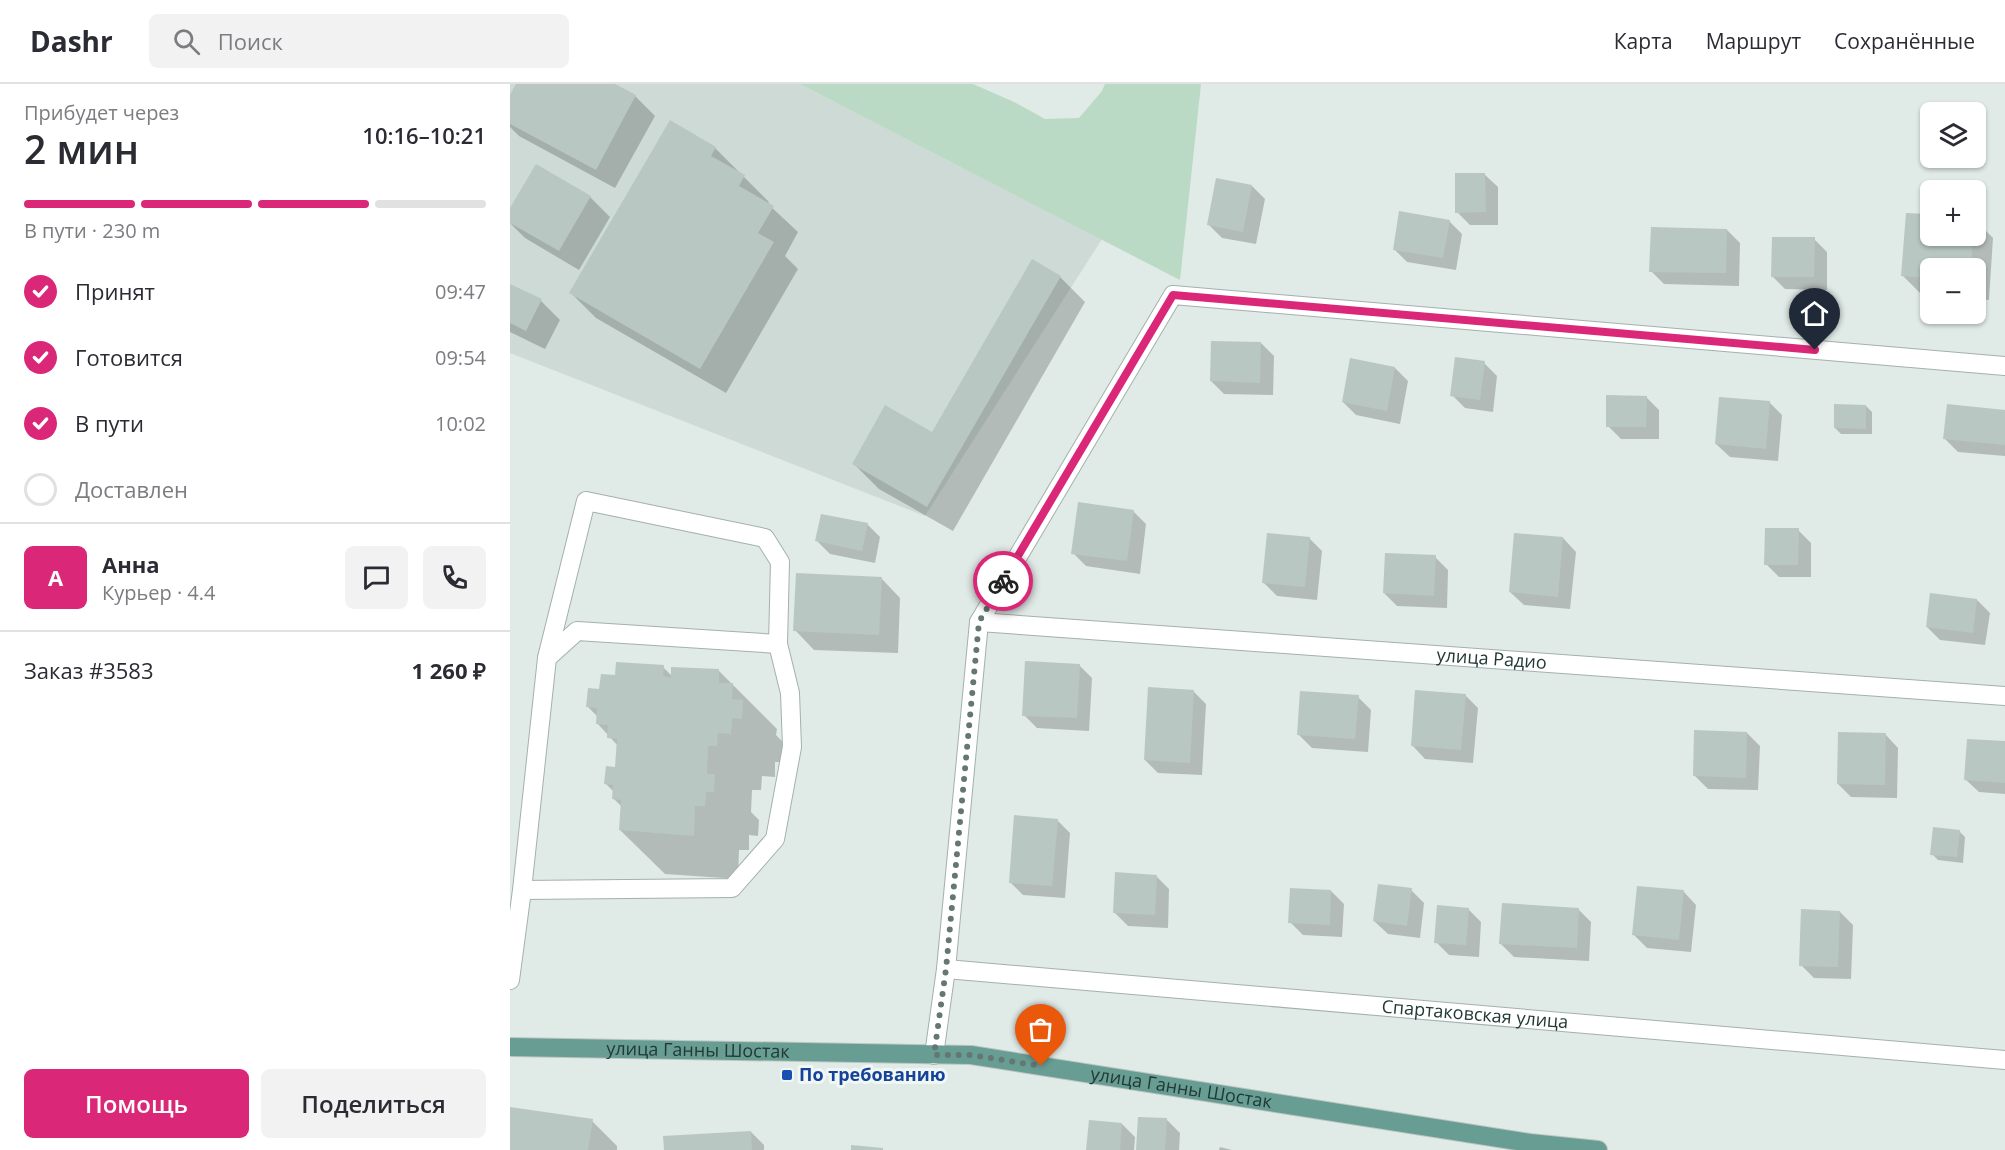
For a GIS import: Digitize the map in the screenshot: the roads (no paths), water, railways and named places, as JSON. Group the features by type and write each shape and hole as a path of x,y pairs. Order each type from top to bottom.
{"main road":[{"name":"улица Ганны Шостак","path":"510,1047 971,1055 1536,1146 1598,1150"}],"street":[{"path":"934,1055 946,969 979,622 1173,295 2005,366"},
{"path":"510,980 547,658 586,501 765,538 780,562 778,644 790,693 792,747 775,839 732,888 522,890"},
{"name":"улица Радио","path":"979,622 2005,696"},
{"path":"547,658 576,631 778,644"},
{"name":"Спартаковская улица","path":"946,969 2005,1060"}],"place":[{"name":"По требованию","path":"787,1075"}]}
